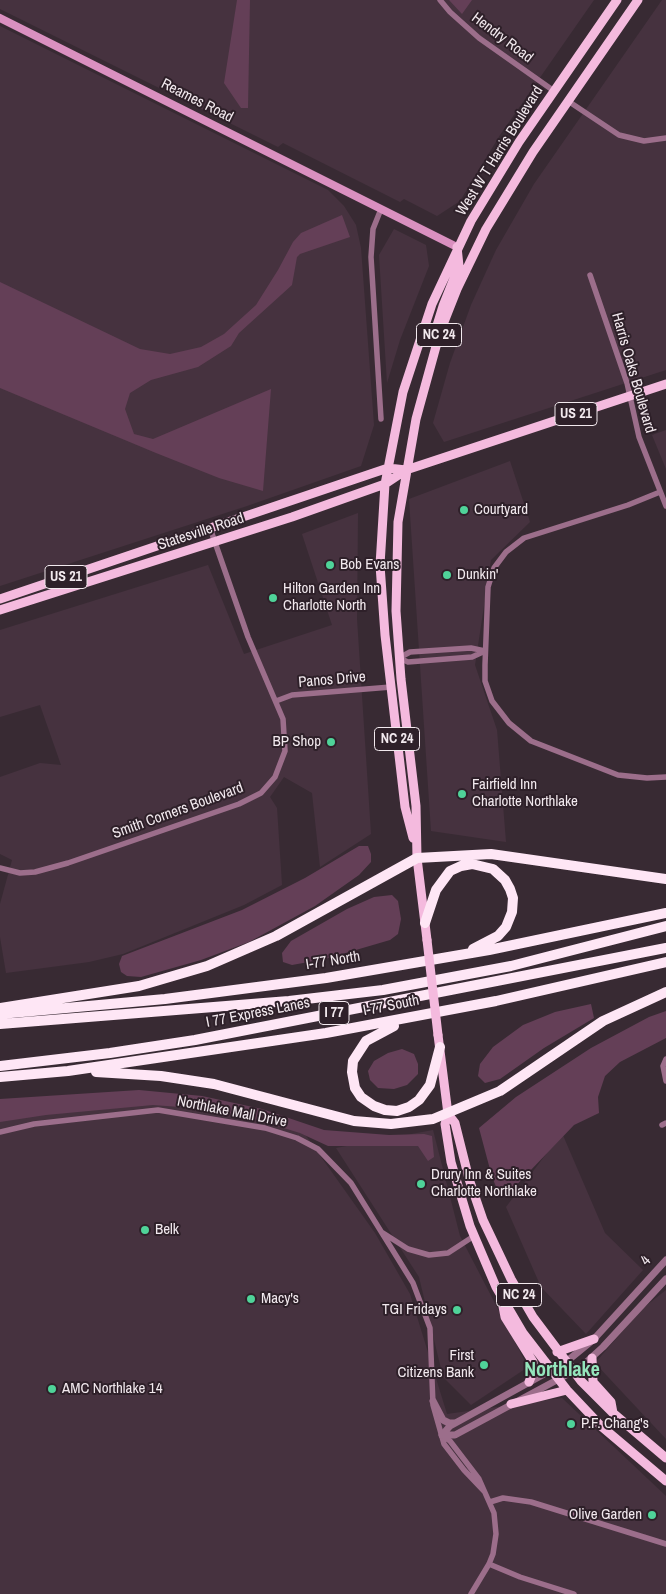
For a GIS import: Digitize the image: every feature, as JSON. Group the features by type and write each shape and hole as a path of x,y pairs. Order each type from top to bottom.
{"highway":[{"path":"0,1008 139,986 207,966 276,936 417,858 491,854 666,879"},
{"path":"425,923 436,890 450,871 461,866 478,864 493,869 502,876 508,884 513,898 509,922 493,939 455,956"},
{"name":"I-77 North","path":"0,1014 94,1007 219,993 455,956 666,913"},
{"name":"I 77 Express Lanes","path":"0,1024 289,1001 383,990 511,966 666,926"},
{"name":"I 77 Express Lanes","path":"0,1066 110,1053 212,1037 666,948"},
{"name":"I-77 South","path":"0,1077 68,1071 284,1040 411,1018 549,990 666,962"},
{"path":"68,1071 139,1074 206,1082 246,1091 329,1116 367,1122 404,1122 433,1119 448,1114 512,1084 608,1018 666,992"},
{"path":"411,1018 376,1034 358,1050 353,1060 352,1078 355,1088 365,1100 379,1109 391,1111 403,1109 414,1104 423,1096 430,1085 440,1047"}],"main road":[{"name":"West W T Harris Boulevard","path":"617,0 502,168 458,247 438,290 416,348 402,400 385,484 380,565 391,688 406,807 417,858 448,1114 444,1124 452,1162 474,1236 501,1296 523,1333 556,1378 601,1426 666,1481"},
{"name":"West W T Harris Boulevard","path":"417,858 416,806 399,658 396,611 397,544 406,470 426,375 448,311 476,249 509,190 638,0"},
{"name":"Reames Road","path":"0,18 458,247"},
{"path":"426,375 437,323 459,266 458,247"},
{"name":"Statesville Road","path":"0,610 215,542 385,484 406,470 666,384"},
{"name":"Statesville Road","path":"0,599 165,545 388,468 406,470"},
{"path":"133,568 152,555 164,550 165,545"},
{"path":"121,572 121,565 136,559 143,552"},
{"name":"West W T Harris Boulevard","path":"448,1114 455,1123 469,1179 492,1240 522,1299 557,1352 573,1371 613,1413 666,1458"},
{"path":"501,1296 505,1317 533,1362 533,1372 529,1382"},
{"path":"557,1352 594,1339"},
{"path":"592,1358 593,1382 611,1402 613,1413"},
{"path":"510,1404 567,1390"}],"street":[{"name":"Hendry Road","path":"440,0 450,12 479,38 554,91"},
{"path":"568,101 619,135 644,141 666,138"},
{"path":"381,209 373,229 370,257 381,419"},
{"name":"Harris Oaks Boulevard","path":"590,275 629,396 639,437 666,506"},
{"path":"660,492 628,505 524,538 506,552 490,578 485,681 492,701 509,723 531,741 618,775 647,778 666,777"},
{"name":"Smith Corners Boulevard","path":"0,868 20,873 50,868 230,807 261,793 275,776 285,751 283,719 248,637 210,528"},
{"path":"399,658 410,652 471,648 485,651"},
{"path":"399,658 408,662 472,657 485,651"},
{"name":"Panos Drive","path":"276,701 292,696 391,688"},
{"path":"666,1059 663,1066 666,1081"},
{"name":"Northlake Mall Drive","path":"0,1132 34,1124 158,1110 265,1128 297,1138 318,1149 351,1183 413,1283 430,1328 433,1401 435,1415 442,1435 450,1440 479,1479 490,1502 496,1534 489,1564 471,1594"},
{"path":"381,1232 408,1249 429,1255 448,1253 474,1236"},
{"name":"4","path":"442,1435 460,1421 566,1362 594,1339 666,1260"},
{"path":"442,1435 455,1435 556,1378 573,1371 592,1358 666,1279"},
{"path":"433,1401 443,1420 449,1424 460,1421"},
{"path":"490,1502 503,1498 532,1502 659,1540 666,1544"},
{"path":"659,1540 666,1538"},
{"path":"489,1564 520,1577 574,1594"}],"shaded area":[{"path":"0,0 594,0 500,135 460,201 437,216 404,199 400,202 283,143 278,147 0,9"},
{"path":"237,0 250,0 248,108 241,108 224,83"},
{"path":"449,0 472,0 462,14"},
{"path":"662,0 666,0 666,370 444,442 433,423 450,363 471,305 496,250 534,184"},
{"path":"0,26 328,190 344,206 356,225 361,248 374,425 361,466 247,506 0,586"},
{"path":"342,215 350,237 300,254 297,257 292,285 239,333 231,346 198,367 151,380 130,393 125,409 134,434 153,439 271,389 263,491 219,478 0,388 0,282 140,349 170,354 201,347 224,334 256,305 293,242 301,233"},
{"path":"394,229 426,245 429,266 400,340 387,383 379,255"},
{"path":"666,430 666,469 652,435"},
{"path":"510,461 530,522 491,560 475,665 497,730 506,842 431,831 409,499"},
{"path":"358,513 357,619 371,834 320,867 312,793 284,777 270,797 277,808 282,885 244,905 123,954 89,962 6,973 0,937 0,904 12,860 0,854 0,777 40,763 61,765 40,705 0,717 0,630 208,565 244,654 332,625 302,534"},
{"path":"359,846 368,846 371,862 359,875 315,906 249,942 201,960 141,977 127,976 121,972 119,964 122,956 242,910 305,878"},
{"path":"392,895 398,901 401,919 398,934 390,940 325,959 292,965 283,962 282,953 291,941 347,909 374,897"},
{"path":"591,1004 594,1018 544,1048 500,1079 485,1083 478,1076 480,1064 493,1047 523,1025 555,1012"},
{"path":"666,1011 666,1038 620,1062 605,1076 598,1097 599,1113 574,1125 506,1196 500,1196 492,1177 479,1128 516,1097 591,1048 649,1017"},
{"path":"402,1049 414,1054 418,1064 418,1074 407,1085 394,1089 378,1088 370,1080 368,1071 374,1061 388,1053"},
{"path":"139,1090 202,1096 262,1109 324,1130 389,1135 424,1134 432,1136 434,1157 428,1161 418,1146 328,1146 300,1133 241,1115 193,1108 153,1105 46,1115 0,1122 0,1099"},
{"path":"159,1100 297,1123 375,1233 410,1294 447,1414 562,1398 666,1496 666,1594 0,1594 0,1115"},
{"path":"433,1130 460,1236 528,1367 471,1405 443,1377 419,1277 336,1148"},
{"path":"562,1133 605,1233 643,1270 586,1334 541,1287 506,1207"},
{"path":"666,1290 666,1439 595,1363 642,1309"}],"place":[{"name":"Courtyard","path":"464,510"},
{"name":"Bob Evans","path":"330,565"},
{"name":"Dunkin'","path":"447,575"},
{"name":"Hilton Garden Inn Charlotte North","path":"273,598"},
{"name":"BP Shop","path":"331,742"},
{"name":"Fairfield Inn Charlotte Northlake","path":"462,794"},
{"name":"Drury Inn & Suites Charlotte Northlake","path":"421,1184"},
{"name":"Belk","path":"145,1230"},
{"name":"Macy's","path":"251,1299"},
{"name":"TGI Fridays","path":"457,1310"},
{"name":"First Citizens Bank","path":"484,1365"},
{"name":"AMC Northlake 14","path":"52,1389"},
{"name":"P.F. Chang's","path":"571,1424"},
{"name":"Olive Garden","path":"652,1515"}],"district":[{"name":"Northlake","path":"562,1371"}]}
